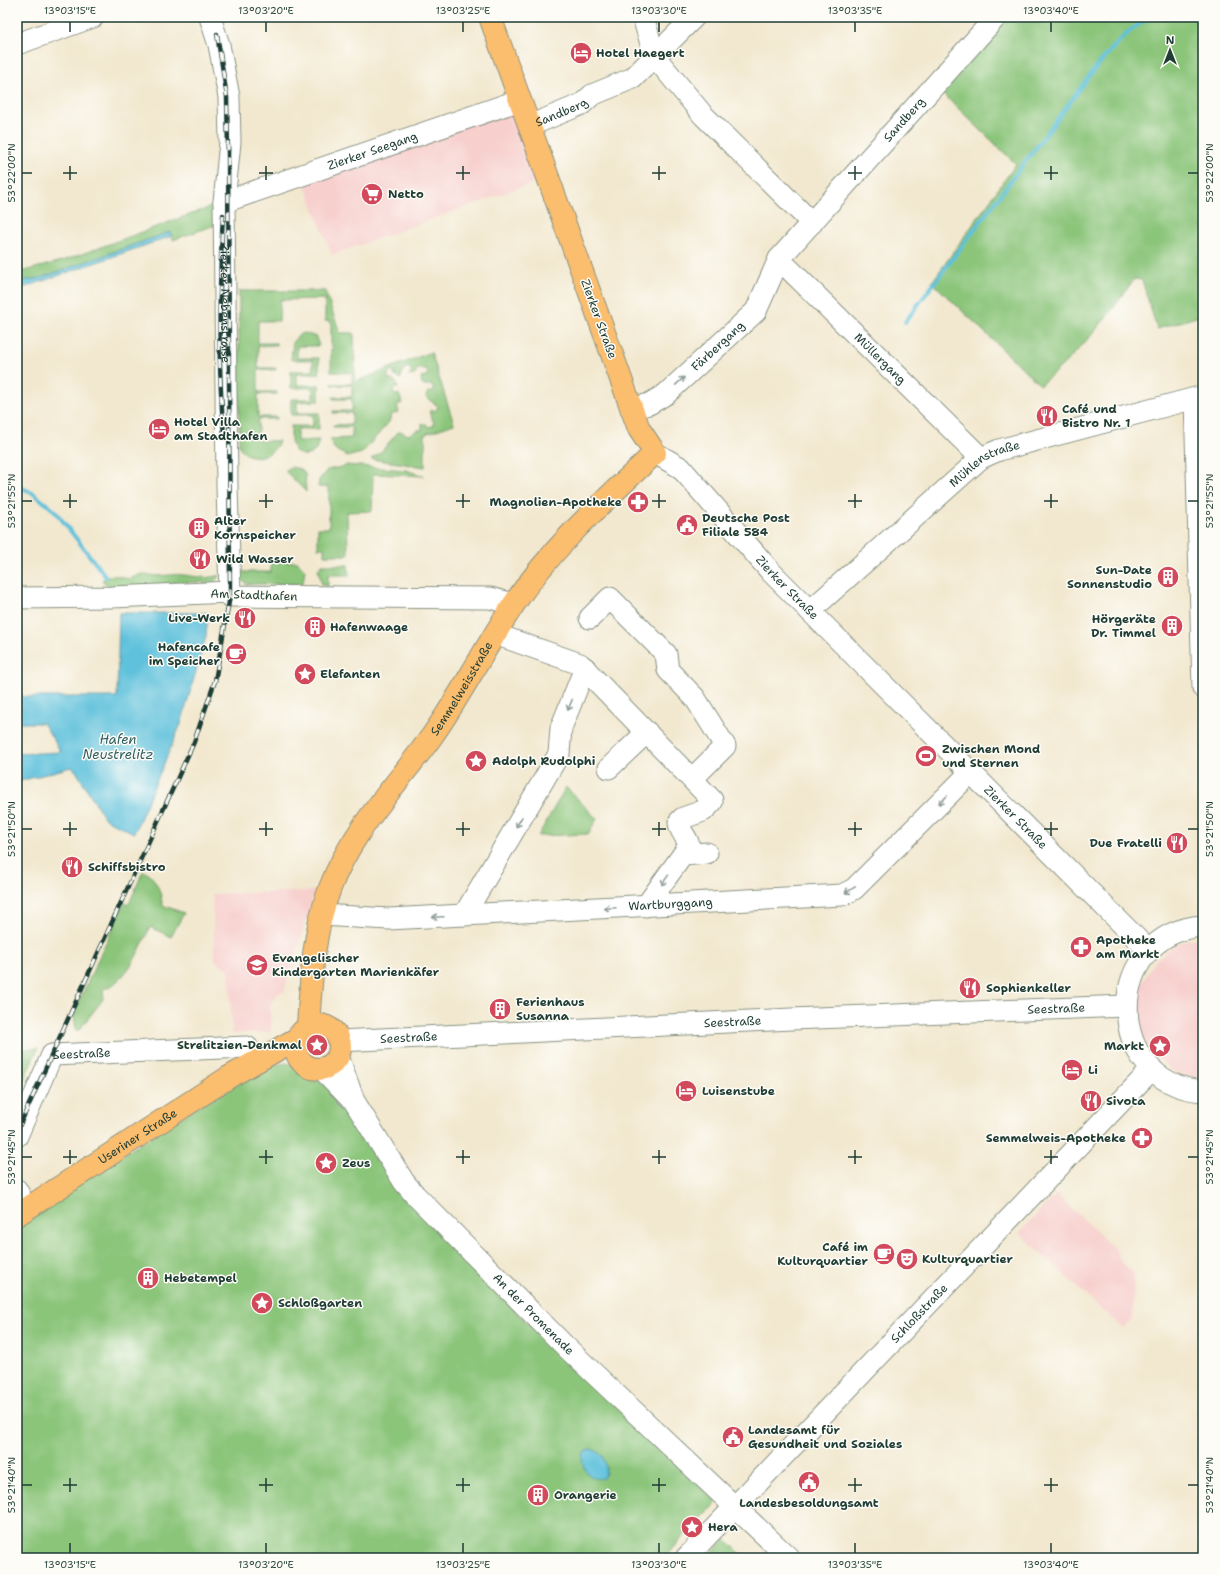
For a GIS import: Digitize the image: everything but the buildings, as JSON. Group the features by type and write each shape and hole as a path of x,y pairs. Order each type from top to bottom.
{"main road":[{"name":"Zierker Straße","path":"490,17 525,114 640,406 639,429 655,453"},
{"name":"Semmelweisstraße","path":"301,1039 313,952 321,915 330,887 352,843 433,734 514,604 559,547 655,453"},
{"name":"Semmelweisstraße","path":"313,952 317,993 332,1049"},
{"path":"319,1025 332,1049 310,1067 301,1061 301,1039 319,1025"},
{"name":"Useriner Straße","path":"20,1205 253,1053 301,1039"}],"street":[{"path":"17,44 93,17"},
{"name":"Zierker Nebenstraße","path":"210,17 219,45 229,97 230,142 224,202 227,486 231,592"},
{"path":"643,17 655,57 703,115 812,222"},
{"name":"Sandberg","path":"525,114 580,96 592,95 633,78 694,17"},
{"name":"Sandberg","path":"779,259 996,17"},
{"name":"Zierker Seegang","path":"224,202 525,114"},
{"name":"Färbergang","path":"640,406 666,394 756,311 779,259"},
{"name":"Müllergang","path":"779,259 981,458"},
{"path":"1199,397 1203,688"},
{"name":"Mühlenstraße","path":"810,611 981,458 999,450 1199,397"},
{"name":"Zierker Straße","path":"655,453 681,468 771,572 1149,951"},
{"name":"Am Stadthafen","path":"17,598 112,597 231,592 230,596 490,598 514,604"},
{"path":"590,618 610,598 666,654 668,670 696,698 725,746 692,779"},
{"path":"495,634 580,664 713,801 703,811 683,818 679,822 679,826 688,839 689,846 646,906"},
{"path":"464,915 557,758 560,751 560,734 563,722 585,668"},
{"path":"609,768 647,732"},
{"name":"Wartburggang","path":"321,915 389,919 842,895 854,889 971,772"},
{"path":"683,855 707,853"},
{"path":"1203,926 1183,930 1170,935 1149,951 1135,971 1127,994 1126,1006 1130,1033 1142,1058 1152,1069 1165,1079 1179,1086 1203,1091"},
{"name":"Seestraße","path":"332,1049 797,1019 1126,1006"},
{"name":"An der Promenade","path":"332,1049 354,1101 404,1182 415,1195 567,1348 789,1558"},
{"name":"Seestraße","path":"17,1136 52,1055 253,1053"},
{"name":"Schloßstraße","path":"686,1558 1152,1069"}],"shaded area":[{"path":"509,108 536,182 332,255 303,180"},
{"name":"Evangelischer Kindergarten Marienkäfer","path":"315,891 284,991 278,993 270,1005 271,1032 232,1034 229,970 215,960 212,894"},
{"path":"1203,937 1203,1001 1197,1008 1203,1014 1203,1080 1181,1075 1169,1068 1151,1052 1140,1032 1137,1005 1141,984 1157,959 1176,944 1186,940"},
{"path":"1056,1194 1116,1250 1121,1262 1134,1273 1133,1318 1123,1329 1019,1233"}],"green space":[{"path":"1002,17 1203,17 1203,288 1199,289 1203,300 1203,315 1157,329 1142,280 1134,279 1103,322 1067,361 1040,385 932,282 1016,164 938,89"},
{"path":"211,207 216,210 215,225 173,240 170,232 40,278 17,282 17,273 65,260"},
{"path":"239,291 325,291 340,333 354,333 355,382 431,352 454,424 425,434 425,467 371,459 381,452 398,432 408,435 418,430 422,430 422,424 426,424 429,427 433,426 434,423 429,412 431,410 435,411 438,407 426,396 428,392 433,392 434,388 431,385 422,385 421,377 426,376 428,373 426,369 417,369 415,375 409,376 412,370 407,367 402,372 401,379 395,376 393,371 388,373 388,379 396,382 398,388 394,388 393,393 396,395 399,394 402,403 397,405 399,412 391,415 389,422 362,453 346,457 346,454 337,451 333,447 330,439 352,438 352,427 333,427 333,425 352,424 352,413 333,413 333,411 352,411 352,399 333,399 333,397 352,397 352,385 332,384 352,384 352,373 331,372 331,349 334,349 334,347 331,346 331,321 325,321 325,299 280,300 279,321 258,321 258,343 276,343 276,345 258,346 258,368 276,368 276,370 258,370 258,392 277,392 277,394 258,394 258,417 277,417 277,419 258,419 258,441 279,441 276,447 266,455 248,455 243,451 239,446"},
{"path":"305,333 316,337 319,346 297,346 297,358 319,358 319,374 297,374 297,385 319,385 319,401 297,402 297,413 319,413 319,429 297,429 297,441 319,440 316,450 308,455 302,455 294,450 291,441 291,426 313,426 313,415 291,415 291,399 313,399 313,388 291,388 291,371 313,371 313,360 291,360 293,341 300,334"},
{"path":"346,465 406,470 424,476 373,474 372,511 347,512 348,555 324,555 324,548 318,548 318,528 329,528 329,487 318,487 319,480 327,470"},
{"path":"290,467 301,469 305,474 306,492 285,471"},
{"path":"271,561 298,562 305,570 303,582 301,584 247,584 240,579 238,572 271,572"},
{"path":"322,565 348,565 349,575 328,575 328,586 322,585 318,569"},
{"path":"142,574 163,576 176,574 207,578 219,575 215,581 204,586 204,582 168,583 168,588 110,589 102,580 113,575 129,579"},
{"path":"566,787 597,819 588,834 538,836"},
{"path":"143,871 151,876 157,885 161,895 162,905 184,913 171,937 150,927 131,965 113,985 103,990 104,998 79,1030 76,1031 74,1012 124,903 129,904"},
{"path":"38,1048 17,1094 17,1050"},
{"name":"Schloßgarten","path":"287,1063 302,1068 346,1100 368,1144 408,1199 459,1258 717,1502 663,1558 17,1558 17,1226 42,1207 247,1075 274,1065"},
{"path":"726,1539 745,1558 706,1558"}],"water":[{"path":"170,232 172,236 17,290 17,282 40,278"},
{"name":"Hafen Neustrelitz","path":"119,613 208,613 206,636 181,724 134,833 105,819 76,771 71,767 17,782 17,754 61,752 43,723 17,723 17,687 23,697 117,697"},
{"path":"591,1449 598,1452 605,1461 606,1473 603,1478 598,1479 589,1475 582,1463 583,1453"}],"waterway":[{"path":"905,322 1097,66 1129,32 1136,26 1152,17"},
{"path":"17,485 34,494 55,511 106,577"}],"railway":[{"path":"217,34 227,97 228,151"},
{"path":"17,1131 194,742 215,681 230,596 228,145"},
{"path":"223,215 219,325 220,380 224,435"}],"place":[{"name":"Hotel Haegert","path":"581,53"},
{"name":"Netto","path":"372,194"},
{"name":"Café und Bistro Nr. 1","path":"1047,416"},
{"name":"Hotel Villa am Stadthafen","path":"159,429"},
{"name":"Magnolien-Apotheke","path":"638,502"},
{"name":"Deutsche Post Filiale 584","path":"687,525"},
{"name":"Alter Kornspeicher","path":"199,528"},
{"name":"Wild Wasser","path":"200,559"},
{"name":"Sun-Date Sonnenstudio","path":"1168,577"},
{"name":"Live-Werk","path":"245,618"},
{"name":"Hörgeräte Dr. Timmel","path":"1172,626"},
{"name":"Hafenwaage","path":"315,627"},
{"name":"Hafencafe im Speicher","path":"236,654"},
{"name":"Elefanten","path":"305,674"},
{"name":"Zwischen Mond und Sternen","path":"926,756"},
{"name":"Adolph Rudolphi","path":"476,761"},
{"name":"Due Fratelli","path":"1177,843"},
{"name":"Schiffsbistro","path":"72,867"},
{"name":"Apotheke am Markt","path":"1081,947"},
{"name":"Evangelischer Kindergarten Marienkäfer","path":"257,965"},
{"name":"Sophienkeller","path":"970,988"},
{"name":"Ferienhaus Susanna","path":"500,1009"},
{"name":"Strelitzien-Denkmal","path":"317,1045"},
{"name":"Markt","path":"1160,1046"},
{"name":"Li","path":"1072,1070"},
{"name":"Luisenstube","path":"686,1091"},
{"name":"Sivota","path":"1091,1101"},
{"name":"Semmelweis-Apotheke","path":"1142,1138"},
{"name":"Zeus","path":"326,1163"},
{"name":"Café im Kulturquartier","path":"884,1254"},
{"name":"Kulturquartier","path":"907,1259"},
{"name":"Hebetempel","path":"148,1278"},
{"name":"Schloßgarten","path":"262,1303"},
{"name":"Landesamt für Gesundheit und Soziales","path":"733,1437"},
{"name":"Landesbesoldungsamt","path":"809,1482"},
{"name":"Orangerie","path":"538,1495"},
{"name":"Hera","path":"692,1527"}]}
